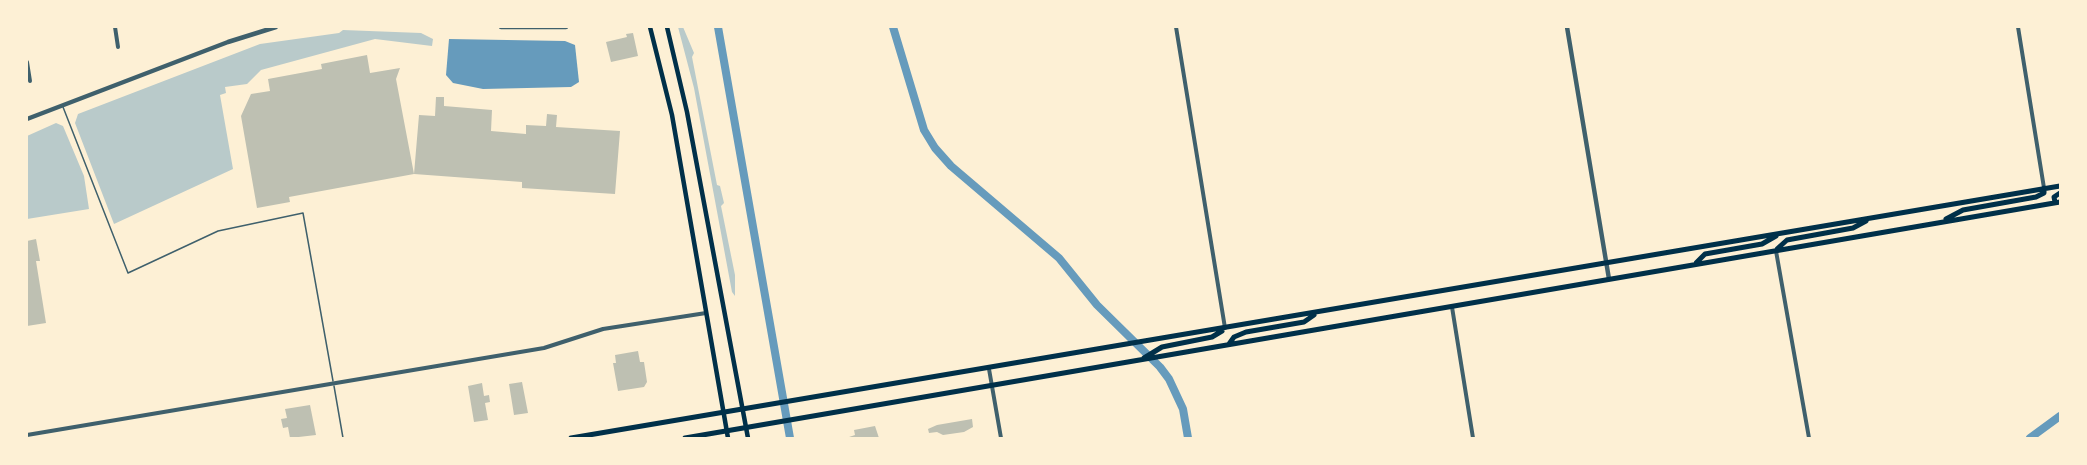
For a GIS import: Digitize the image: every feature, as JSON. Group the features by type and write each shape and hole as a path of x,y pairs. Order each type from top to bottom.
{"main road":[{"path":"650,27 672,115 728,438"},
{"path":"667,27 687,112 748,438"},
{"path":"571,438 2060,186"},
{"path":"1939,222 1963,210 2036,196 2044,193 2044,188"},
{"path":"685,438 2057,202 2054,197 2060,193"},
{"path":"1776,251 1786,240 1853,228 1870,218"},
{"path":"1695,264 1705,254 1762,244 1781,233"},
{"path":"1228,345 1234,337 1246,332 1304,322 1318,312"},
{"path":"1140,360 1162,347 1212,337 1226,328"}],"street":[{"path":"115,27 118,47"},
{"path":"27,119 228,42 276,27"},
{"path":"501,27 566,27"},
{"path":"1176,27 1226,328"},
{"path":"1567,27 1609,279"},
{"path":"2018,27 2044,188"},
{"path":"27,62 30,81"},
{"path":"1776,251 1809,438"},
{"path":"1451,306 1473,438"},
{"path":"27,435 544,348 603,329 706,314"},
{"path":"989,369 1001,438"}],"lane":[{"path":"62,105 128,273 218,231 303,213 343,438"}],"shaded area":[{"path":"678,27 683,27 694,53 692,57 717,185 720,186 724,203 721,206 735,275 735,296 732,292 694,88"},
{"path":"343,30 421,33 433,39 432,46 375,39 261,70 247,84 225,87 226,93 220,95 233,169 114,224 75,123 78,114 260,44 339,33"},
{"path":"56,123 63,126 84,176 89,209 27,219 27,136"}],"water":[{"path":"449,39 565,41 575,45 579,82 571,87 483,89 453,83 446,75"}],"building":[{"path":"633,33 638,56 611,62 606,42 627,37 626,34"},
{"path":"367,55 370,73 400,68 396,79 414,174 289,197 290,202 257,208 241,116 251,94 270,91 268,79 322,69 321,64"},
{"path":"436,97 444,97 444,106 492,110 491,131 526,134 526,125 546,126 547,114 557,115 556,127 620,131 615,194 522,188 522,182 414,174 419,115 435,116"},
{"path":"36,239 40,261 36,261 46,323 27,326 27,241"},
{"path":"638,351 640,362 644,362 647,382 644,387 618,391 613,363 616,363 615,355"},
{"path":"522,382 528,413 514,415 509,384"},
{"path":"482,383 484,396 489,395 490,402 485,403 488,420 474,422 468,386"},
{"path":"310,405 316,435 290,438 288,427 283,428 281,419 287,418 285,409"},
{"path":"972,419 973,427 964,432 943,435 937,432 929,433 928,429 937,425"},
{"path":"875,426 879,438 846,438 855,435 854,430"}],"waterway":[{"path":"718,27 790,438"},
{"path":"893,27 924,130 935,148 951,166 1059,258 1097,305 1160,367 1169,379 1183,409 1188,438"},
{"path":"2030,438 2060,416"}]}
